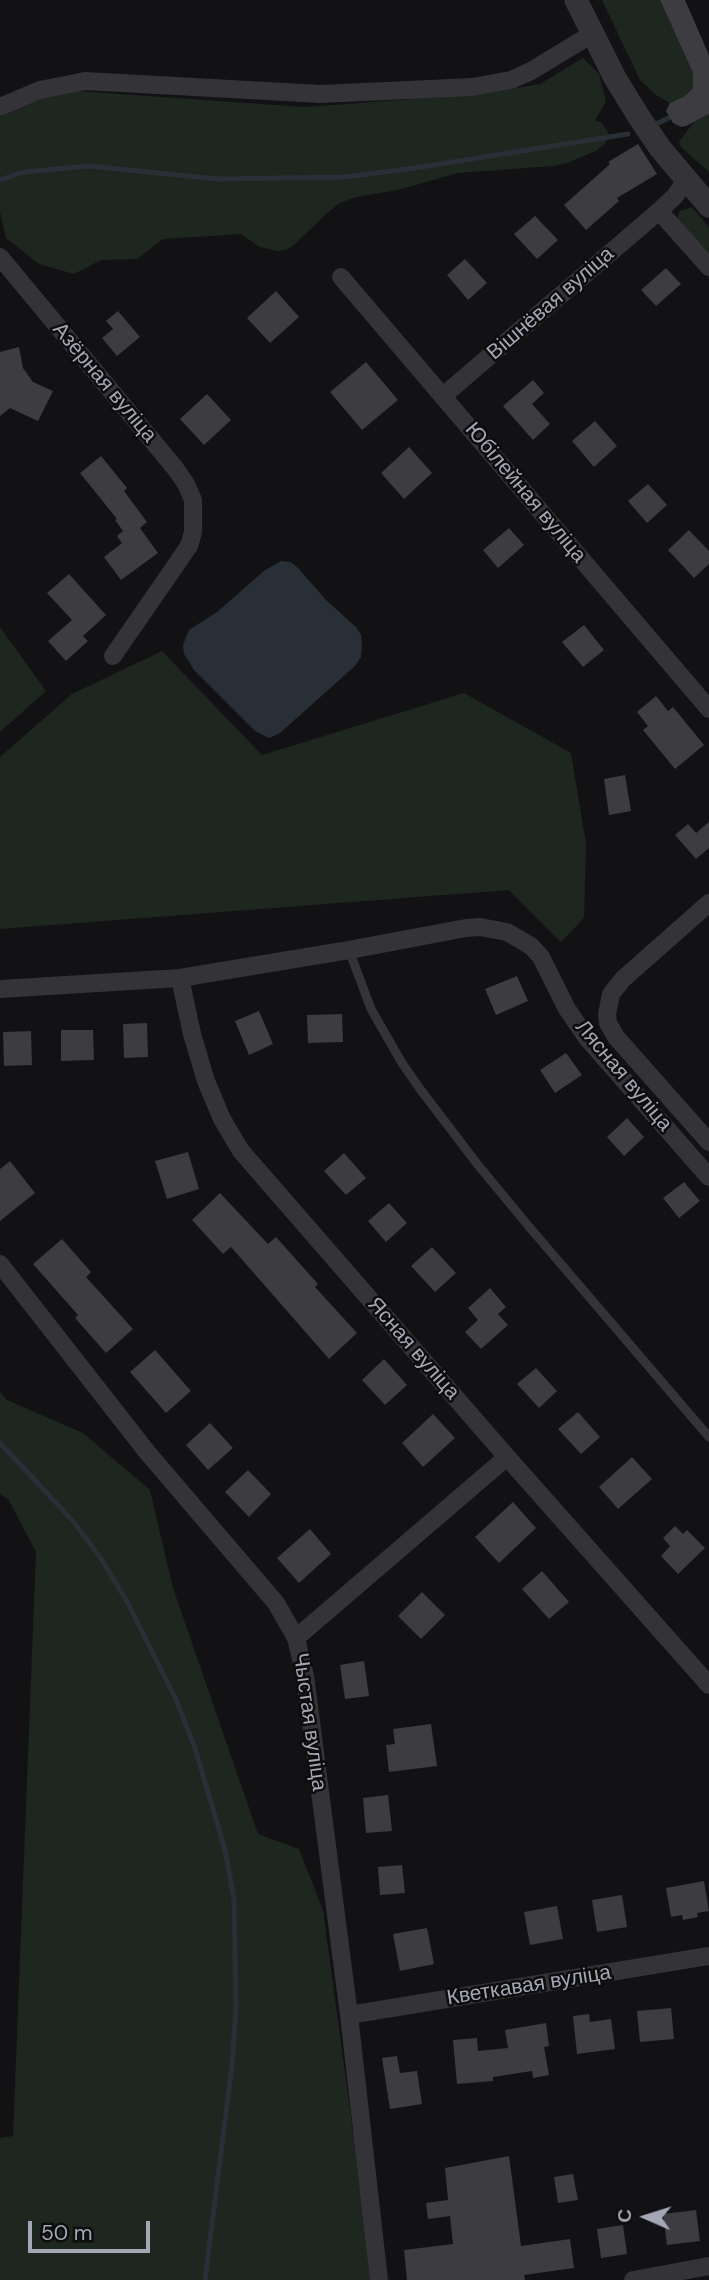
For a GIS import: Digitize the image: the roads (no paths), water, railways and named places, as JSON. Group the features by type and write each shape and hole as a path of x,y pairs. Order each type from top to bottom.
{"street":[{"path":"576,0 639,117 685,180 709,206"},
{"path":"0,107 47,87 85,81 321,94 482,86 531,71 592,34"},
{"name":"Вішнёвая вуліца","path":"443,396 660,211 675,196 685,180"},
{"path":"660,211 709,267"},
{"name":"Азёрная вуліца","path":"0,257 175,468 193,500 193,531 182,559 113,656"},
{"name":"Юбілейная вуліца","path":"341,277 709,709"},
{"name":"Лясная вуліца","path":"709,903 623,979 607,1004 611,1030 709,1142"},
{"name":"Лясная вуліца","path":"349,950 480,927 508,932 519,937 541,957 567,1009 587,1038 709,1177"},
{"path":"0,989 180,978 349,950"},
{"name":"Ясная вуліца","path":"180,978 206,1081 222,1119 241,1151 709,1685"},
{"name":"Чыстая вуліца","path":"0,1264 147,1452 276,1603 296,1638 305,1676 349,2015 379,2280"},
{"path":"296,1638 507,1457"},
{"name":"Кветкавая вуліца","path":"349,2015 709,1956"},
{"path":"633,2280 709,2266"}],"lane":[{"path":"349,950 372,1009 402,1063 426,1097 540,1239 709,1437"}],"waterway":[{"path":"656,124 675,115"},
{"path":"0,180 24,172 89,166 217,179 345,177 628,134"},
{"path":"0,1443 73,1521 102,1560 129,1605 175,1697 195,1748 225,1850 234,1899 236,2008 232,2065 205,2280"}]}
